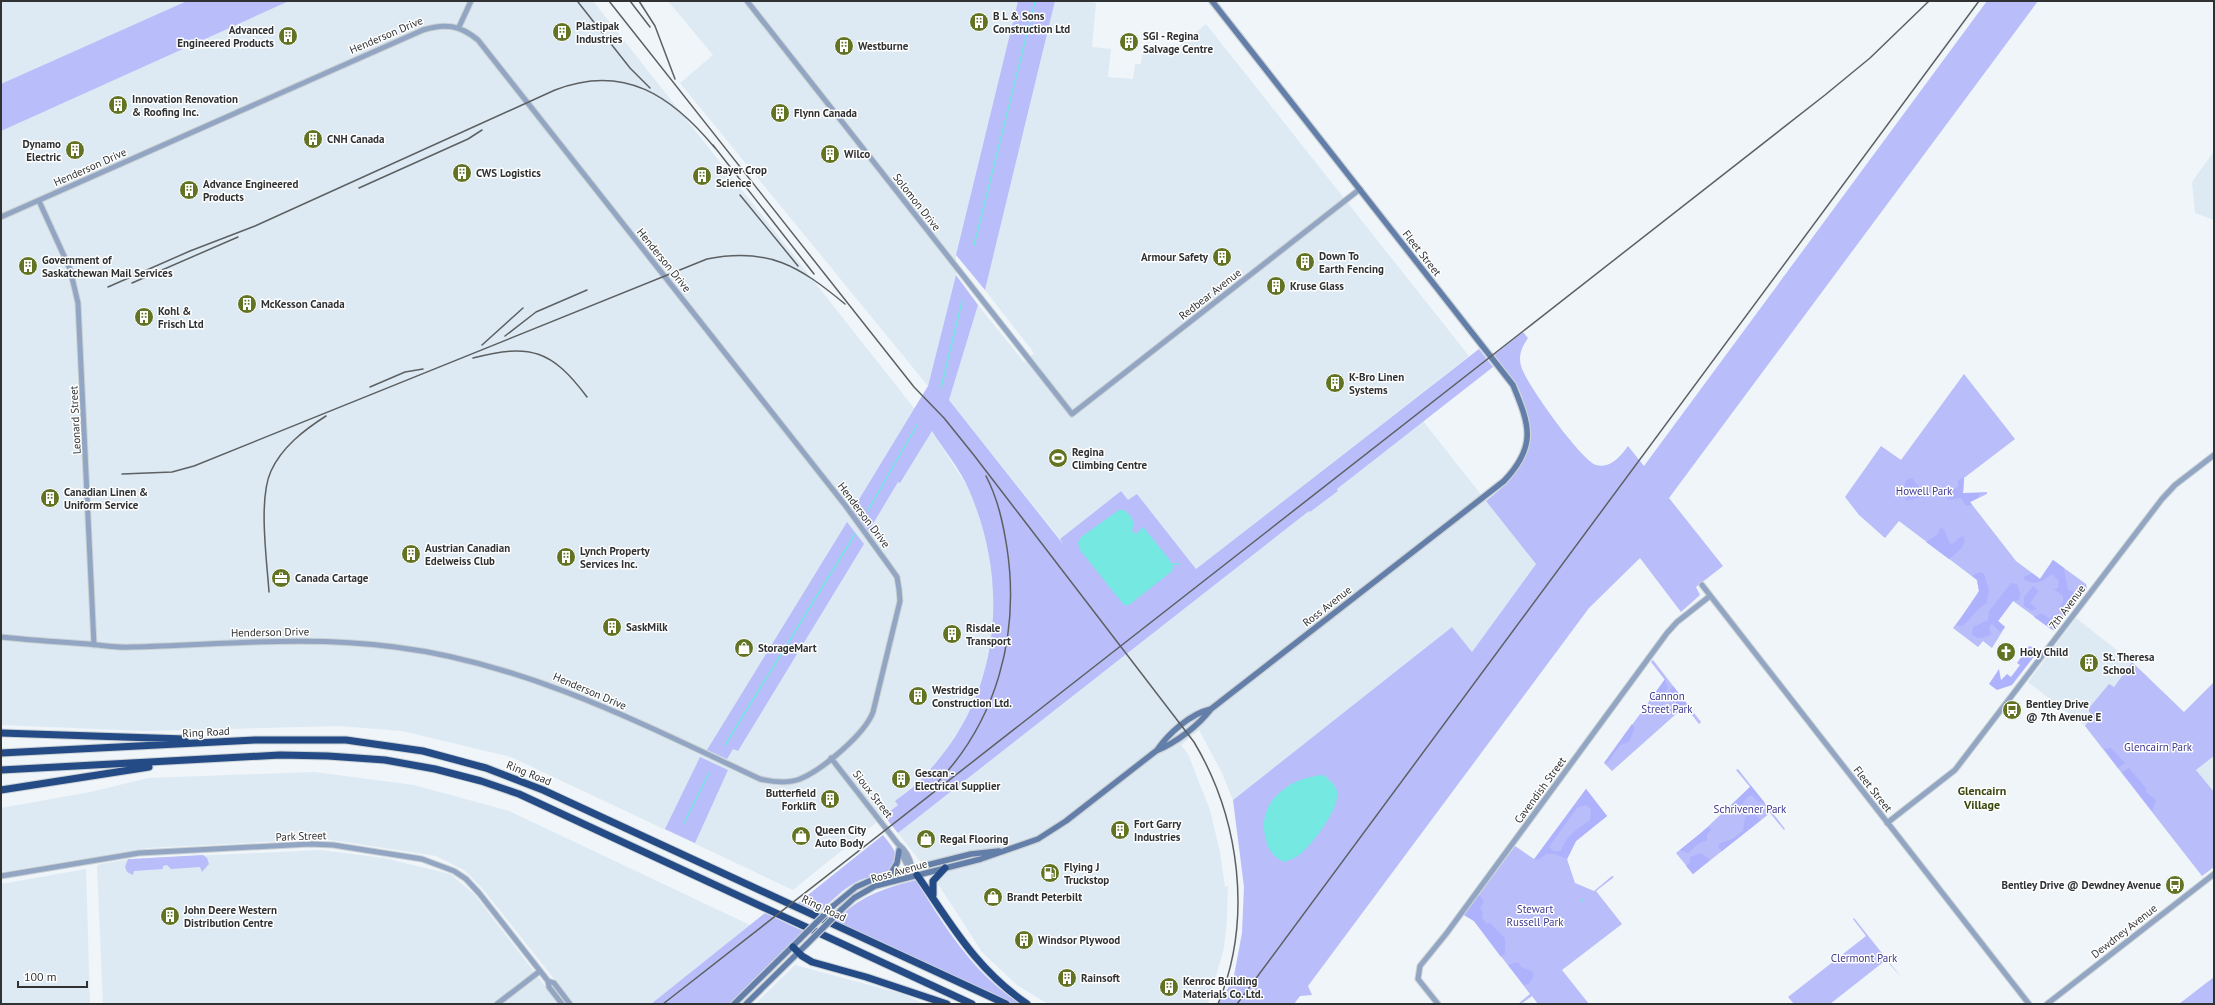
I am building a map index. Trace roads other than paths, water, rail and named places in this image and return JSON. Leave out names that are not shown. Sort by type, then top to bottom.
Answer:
[{"type":"highway","points":[[1,733],[154,739],[255,740]]},
{"type":"highway","name":"Ring Road","points":[[1,753],[255,740],[346,740],[423,751],[486,768],[543,790],[1006,1004]]},
{"type":"highway","points":[[1,770],[280,755],[350,757],[435,769],[481,781],[519,794],[972,1004]]},
{"type":"highway","points":[[1,790],[199,760]]},
{"type":"highway","points":[[933,897],[933,881],[945,868]]},
{"type":"highway","points":[[917,875],[933,897],[956,934],[975,957],[1006,988],[1027,1004]]},
{"type":"highway","points":[[793,946],[798,953],[812,962],[873,979],[947,1004]]},
{"type":"main road","name":"Fleet Street","points":[[1212,1],[1513,384],[1524,411],[1528,440],[1523,457],[1504,481],[1454,518]]},
{"type":"main road","name":"Ross Avenue","points":[[746,1004],[854,898],[875,886],[981,860],[1003,850],[1038,839],[1058,827],[1156,751],[1170,745],[1204,718],[1212,709],[1454,518]]},
{"type":"main road","name":"Ross Avenue","points":[[793,946],[833,906],[856,887],[891,873],[979,852],[1003,850]]},
{"type":"main road","points":[[891,873],[898,863],[899,851]]},
{"type":"main road","points":[[734,1004],[793,946]]},
{"type":"street","points":[[459,27],[471,1]]},
{"type":"street","name":"Solomon Drive","points":[[747,1],[1072,414]]},
{"type":"street","name":"Henderson Drive","points":[[1,218],[424,30],[437,26],[459,27],[478,40],[496,62],[845,505],[897,577],[900,600],[873,712],[866,728],[831,758],[799,779],[789,782],[768,781],[596,703],[536,680],[480,663],[395,647],[327,641],[272,640],[130,647],[1,637]]},
{"type":"street","name":"Redbear Avenue","points":[[1072,414],[1360,189]]},
{"type":"street","name":"Leonard Street","points":[[39,201],[70,269],[78,302],[94,645]]},
{"type":"street","name":"7th Avenue","points":[[1886,823],[1955,770],[2162,499],[2175,484],[2214,455]]},
{"type":"street","name":"Fleet Street","points":[[1702,585],[1886,823],[2029,1004]]},
{"type":"street","name":"Cavendish Street","points":[[1438,1004],[1418,978],[1420,966],[1451,928],[1667,633],[1677,622],[1710,596]]},
{"type":"street","name":"Sioux Street","points":[[831,758],[898,844],[903,848],[911,861],[912,868]]},
{"type":"street","name":"Park Street","points":[[1,876],[139,853],[310,844],[333,845],[422,859],[440,864],[466,879],[548,981],[549,987],[562,1004]]},
{"type":"street","name":"Sioux Street","points":[[898,844],[899,851],[906,864],[912,868],[917,875]]},
{"type":"street","name":"Dewdney Avenue","points":[[2047,1004],[2214,874]]},
{"type":"street","points":[[497,1004],[540,971]]},
{"type":"street","name":"Park Street","points":[[548,981],[554,983],[570,1004]]},
{"type":"waterway","points":[[974,245],[1035,1]]},
{"type":"waterway","points":[[941,388],[962,301]]},
{"type":"waterway","points":[[868,510],[917,425]]},
{"type":"waterway","points":[[725,745],[855,534]]},
{"type":"waterway","points":[[1170,564],[1180,564]]},
{"type":"waterway","points":[[684,823],[709,773]]},
{"type":"railway","points":[[609,1],[914,387],[944,418],[973,454],[1194,742],[1210,772],[1222,804],[1231,837],[1236,870],[1238,904],[1235,938],[1229,972],[1218,1004]]},
{"type":"railway","points":[[630,1],[650,27]]},
{"type":"railway","points":[[639,1],[655,26],[675,79]]},
{"type":"railway","points":[[663,1004],[1825,95],[1870,58],[1929,1]]},
{"type":"railway","points":[[1237,1004],[1979,1]]},
{"type":"railway","points":[[578,2],[630,68],[650,88]]},
{"type":"railway","points":[[108,287],[190,251],[255,226],[555,90],[580,83],[603,80],[625,83],[645,89],[682,113],[699,129],[715,148]]},
{"type":"railway","points":[[359,188],[468,139],[482,130]]},
{"type":"railway","points":[[713,145],[814,274]]},
{"type":"railway","points":[[740,195],[798,266]]},
{"type":"railway","points":[[132,283],[238,237]]},
{"type":"railway","points":[[122,474],[172,472],[194,466],[707,259],[729,256],[748,256],[766,258],[782,263],[813,279],[845,304]]},
{"type":"railway","points":[[505,336],[536,312],[587,290]]},
{"type":"railway","points":[[482,345],[523,308]]},
{"type":"railway","points":[[473,358],[510,351],[525,351],[538,354],[551,360],[562,369],[587,397]]},
{"type":"railway","points":[[370,387],[405,372],[423,369]]},
{"type":"railway","points":[[269,592],[264,530],[267,483],[271,471],[287,447],[302,433],[326,416]]},
{"type":"railway","points":[[934,786],[956,761],[974,734],[988,706],[999,676],[1006,645],[1010,613],[1010,581],[1007,548],[1000,511],[986,476]]},
{"type":"place","name":"B L & Sons Construction Ltd","points":[[979,22]]},
{"type":"place","name":"Plastipak Industries","points":[[562,32]]},
{"type":"place","name":"Advanced Engineered Products","points":[[288,36]]},
{"type":"place","name":"SGI - Regina Salvage Centre","points":[[1129,42]]},
{"type":"place","name":"Westburne","points":[[844,46]]},
{"type":"place","name":"Innovation Renovation & Roofing Inc.","points":[[118,105]]},
{"type":"place","name":"Flynn Canada","points":[[780,113]]},
{"type":"place","name":"CNH Canada","points":[[313,139]]},
{"type":"place","name":"Dynamo Electric","points":[[75,150]]},
{"type":"place","name":"Wilco","points":[[830,154]]},
{"type":"place","name":"CWS Logistics","points":[[462,173]]},
{"type":"place","name":"Bayer Crop Science","points":[[702,176]]},
{"type":"place","name":"Advance Engineered Products","points":[[189,190]]},
{"type":"place","name":"Armour Safety","points":[[1222,257]]},
{"type":"place","name":"Down To Earth Fencing","points":[[1305,262]]},
{"type":"place","name":"Government of Saskatchewan Mail Services","points":[[28,266]]},
{"type":"place","name":"Kruse Glass","points":[[1276,286]]},
{"type":"place","name":"McKesson Canada","points":[[247,304]]},
{"type":"place","name":"Kohl & Frisch Ltd","points":[[144,317]]},
{"type":"place","name":"K-Bro Linen Systems","points":[[1335,383]]},
{"type":"place","name":"Regina Climbing Centre","points":[[1058,458]]},
{"type":"place","name":"Canadian Linen & Uniform Service","points":[[50,498]]},
{"type":"place","name":"Austrian Canadian Edelweiss Club","points":[[411,554]]},
{"type":"place","name":"Lynch Property Services Inc.","points":[[566,557]]},
{"type":"place","name":"Canada Cartage","points":[[281,578]]},
{"type":"place","name":"SaskMilk","points":[[612,627]]},
{"type":"place","name":"Risdale Transport","points":[[952,634]]},
{"type":"place","name":"StorageMart","points":[[744,648]]},
{"type":"place","name":"Holy Child","points":[[2006,652]]},
{"type":"place","name":"St. Theresa School","points":[[2089,663]]},
{"type":"place","name":"Westridge Construction Ltd.","points":[[918,696]]},
{"type":"place","name":"Bentley Drive @ 7th Avenue E","points":[[2012,710]]},
{"type":"place","name":"Gescan - Electrical Supplier","points":[[901,779]]},
{"type":"place","name":"Butterfield Forklift","points":[[830,799]]},
{"type":"place","name":"Fort Garry Industries","points":[[1120,830]]},
{"type":"place","name":"Queen City Auto Body","points":[[801,836]]},
{"type":"place","name":"Regal Flooring","points":[[926,839]]},
{"type":"place","name":"Flying J Truckstop","points":[[1050,873]]},
{"type":"place","name":"Bentley Drive @ Dewdney Avenue","points":[[2175,885]]},
{"type":"place","name":"Brandt Peterbilt","points":[[993,897]]},
{"type":"place","name":"John Deere Western Distribution Centre","points":[[170,916]]},
{"type":"place","name":"Windsor Plywood","points":[[1024,940]]},
{"type":"place","name":"Rainsoft","points":[[1067,978]]},
{"type":"place","name":"Kenroc Building Materials Co. Ltd.","points":[[1169,987]]},
{"type":"district","name":"Glencairn Village","points":[[1982,798]]},
{"type":"park label","name":"Howell Park","points":[[1924,491]]},
{"type":"park label","name":"Cannon Street Park","points":[[1667,702]]},
{"type":"park label","name":"Glencairn Park","points":[[2158,747]]},
{"type":"park label","name":"Schrivener Park","points":[[1750,809]]},
{"type":"park label","name":"Stewart Russell Park","points":[[1535,915]]},
{"type":"park label","name":"Clermont Park","points":[[1864,958]]}]
